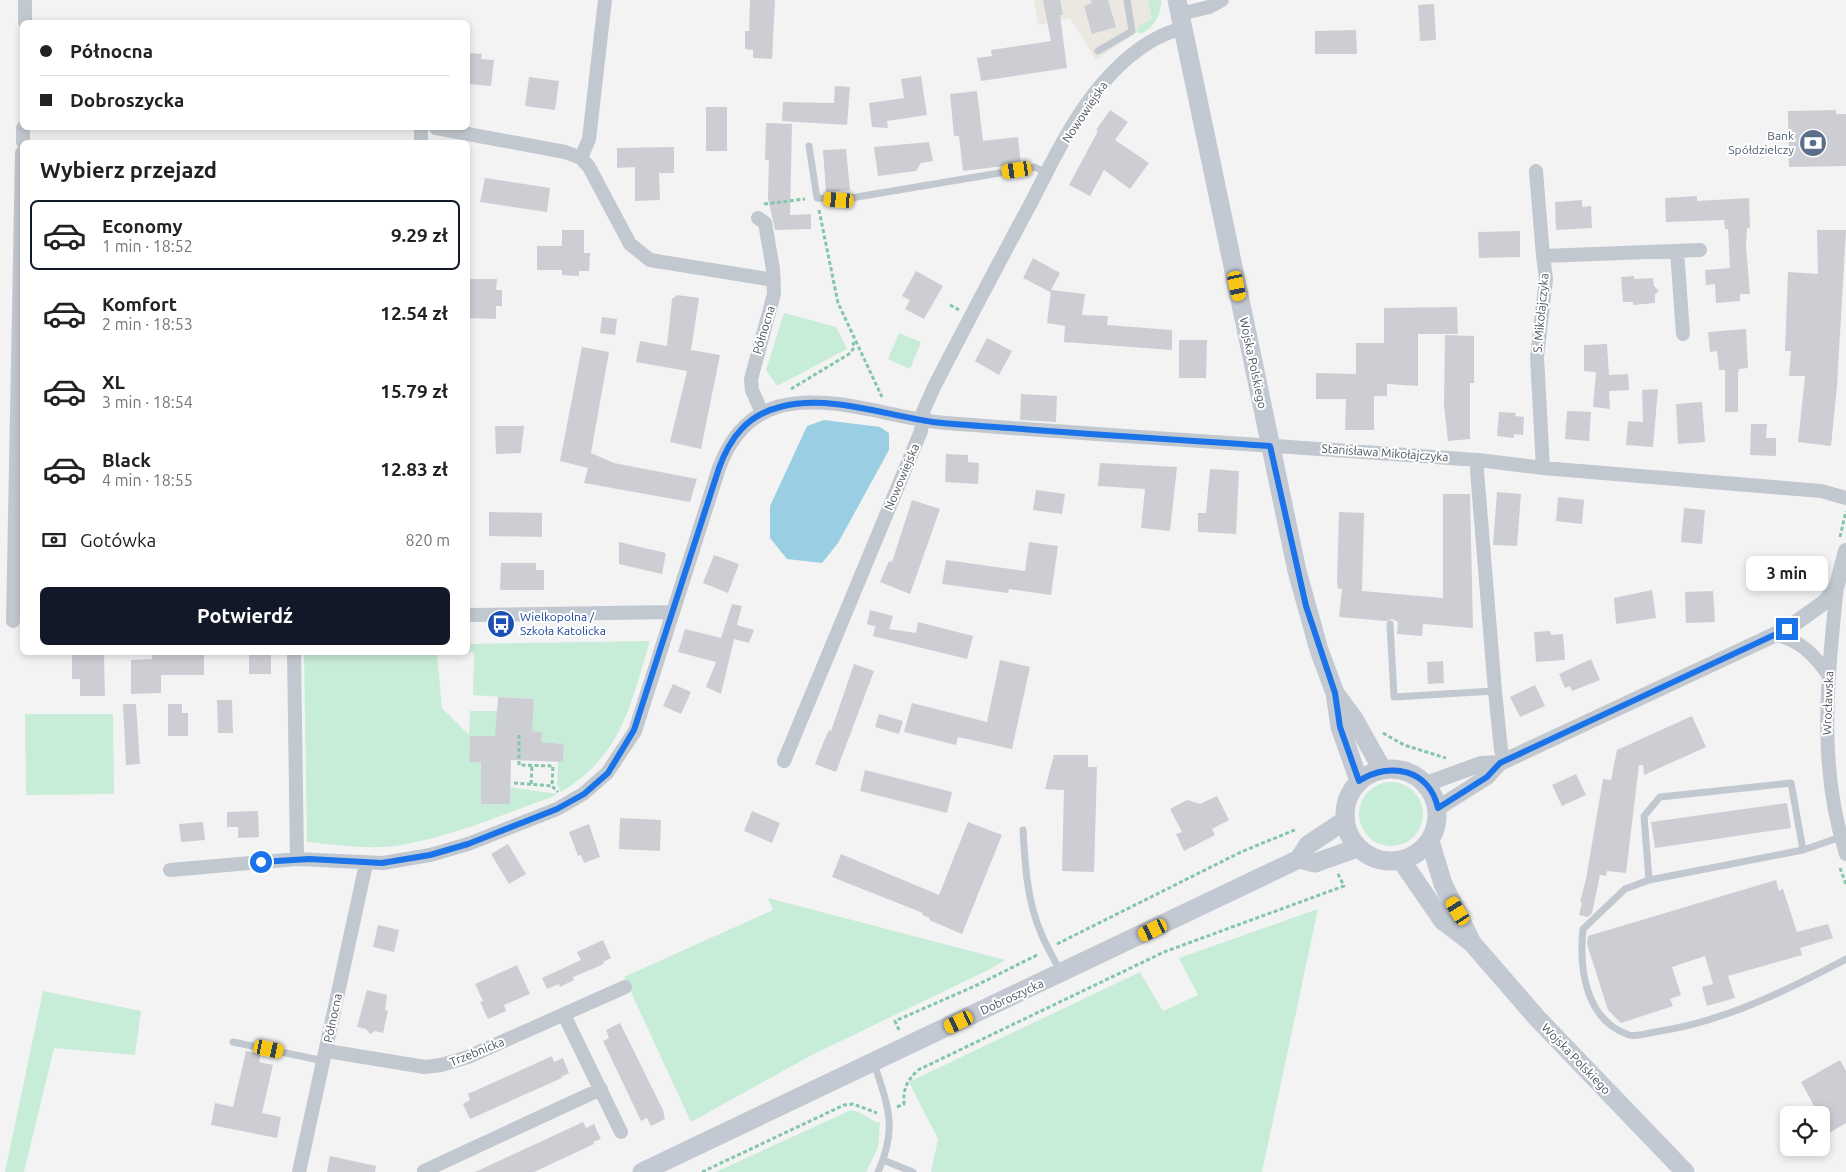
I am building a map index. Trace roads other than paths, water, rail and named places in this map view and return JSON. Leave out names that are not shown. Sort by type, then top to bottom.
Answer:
[{"type":"main road","name":"Wojska Polskiego","points":[[1180,14],[1270,446],[1306,606],[1335,693],[1340,727],[1359,781]]},
{"type":"main road","name":"Wojska Polskiego","points":[[1335,693],[1354,719],[1382,770]]},
{"type":"main road","points":[[1382,770],[1408,773],[1426,784],[1432,790],[1438,808],[1437,821],[1430,841],[1419,852],[1401,860],[1382,861],[1369,856],[1357,848],[1348,835],[1344,821],[1349,793],[1359,781],[1382,770]]},
{"type":"main road","name":"Dobroszycka","points":[[642,1172],[1299,859],[1308,845],[1344,821]]},
{"type":"main road","name":"Wojska Polskiego","points":[[1430,841],[1444,884],[1472,943]]},
{"type":"main road","name":"Dobroszycka","points":[[1299,859],[1315,863],[1357,848]]},
{"type":"main road","name":"Wojska Polskiego","points":[[1401,860],[1442,920],[1472,943],[1537,1018],[1685,1172]]},
{"type":"street","points":[[25,0],[25,20]]},
{"type":"street","points":[[581,158],[589,139],[605,0]]},
{"type":"street","name":"Nowowiejska","points":[[784,761],[921,431],[923,412],[934,387],[1046,173],[1077,118],[1113,71],[1154,39],[1180,14],[1209,8],[1222,0]]},
{"type":"street","points":[[447,130],[566,152],[581,158],[589,167],[630,244],[650,260],[774,280]]},
{"type":"street","points":[[1536,171],[1544,256]]},
{"type":"street","name":"Północna","points":[[761,220],[774,280],[773,304],[751,379],[752,390],[767,411]]},
{"type":"street","name":"S. Mikołajczyka","points":[[1543,468],[1537,357],[1546,280],[1544,256],[1700,250]]},
{"type":"street","points":[[1677,251],[1683,334]]},
{"type":"street","points":[[12,621],[20,351]]},
{"type":"street","points":[[170,870],[297,859],[366,864],[430,855],[468,844],[557,809],[597,784],[616,762],[634,730],[725,452],[740,429],[767,411],[793,404],[827,404],[922,420]]},
{"type":"street","name":"Stanisława Mikołajczyka","points":[[922,420],[1082,434],[1478,460],[1543,468],[1821,491],[1846,498]]},
{"type":"street","points":[[1478,460],[1477,471],[1495,691],[1503,762]]},
{"type":"street","name":"Wrocławska","points":[[1846,551],[1837,585],[1828,674],[1826,718],[1828,770],[1846,854]]},
{"type":"street","points":[[1438,808],[1487,777],[1503,762],[1776,634],[1811,614],[1826,601],[1837,585]]},
{"type":"street","points":[[470,615],[672,612]]},
{"type":"street","points":[[1776,634],[1801,644],[1816,657],[1828,674]]},
{"type":"street","points":[[294,655],[297,859]]},
{"type":"street","points":[[1426,784],[1481,764],[1503,762]]},
{"type":"street","name":"Północna","points":[[299,1172],[326,1056],[366,864]]},
{"type":"street","name":"Trzebnicka","points":[[326,1056],[425,1067],[441,1066],[468,1057],[626,987]]},
{"type":"street","points":[[564,1015],[621,1132]]},
{"type":"street","points":[[424,1171],[601,1089]]},
{"type":"lane","points":[[1098,51],[1132,31],[1127,0]]},
{"type":"lane","points":[[809,146],[817,198],[839,200],[1034,167],[1046,173]]},
{"type":"lane","points":[[1390,624],[1394,697],[1495,691]]},
{"type":"lane","points":[[1649,880],[1644,816],[1660,797],[1791,783],[1803,850]]},
{"type":"lane","points":[[1022,830],[1033,911],[1049,949],[1062,973]]},
{"type":"lane","points":[[1841,837],[1803,850],[1649,880],[1625,889],[1583,929],[1580,958],[1594,1008],[1613,1027],[1631,1035],[1685,1027],[1738,1010],[1810,979],[1846,959]]},
{"type":"lane","points":[[232,1042],[326,1056]]},
{"type":"lane","points":[[874,1062],[889,1110],[889,1140],[878,1172]]},
{"type":"lane","points":[[883,1160],[913,1172]]},
{"type":"water","points":[[824,420],[880,427],[889,433],[889,450],[838,543],[822,563],[787,559],[770,538],[770,506],[807,426]]},
{"type":"place","name":"Bank Spółdzielczy","points":[[1813,143]]},
{"type":"place","name":"Wielkopolna / Szkoła Katolicka","points":[[501,624]]}]
